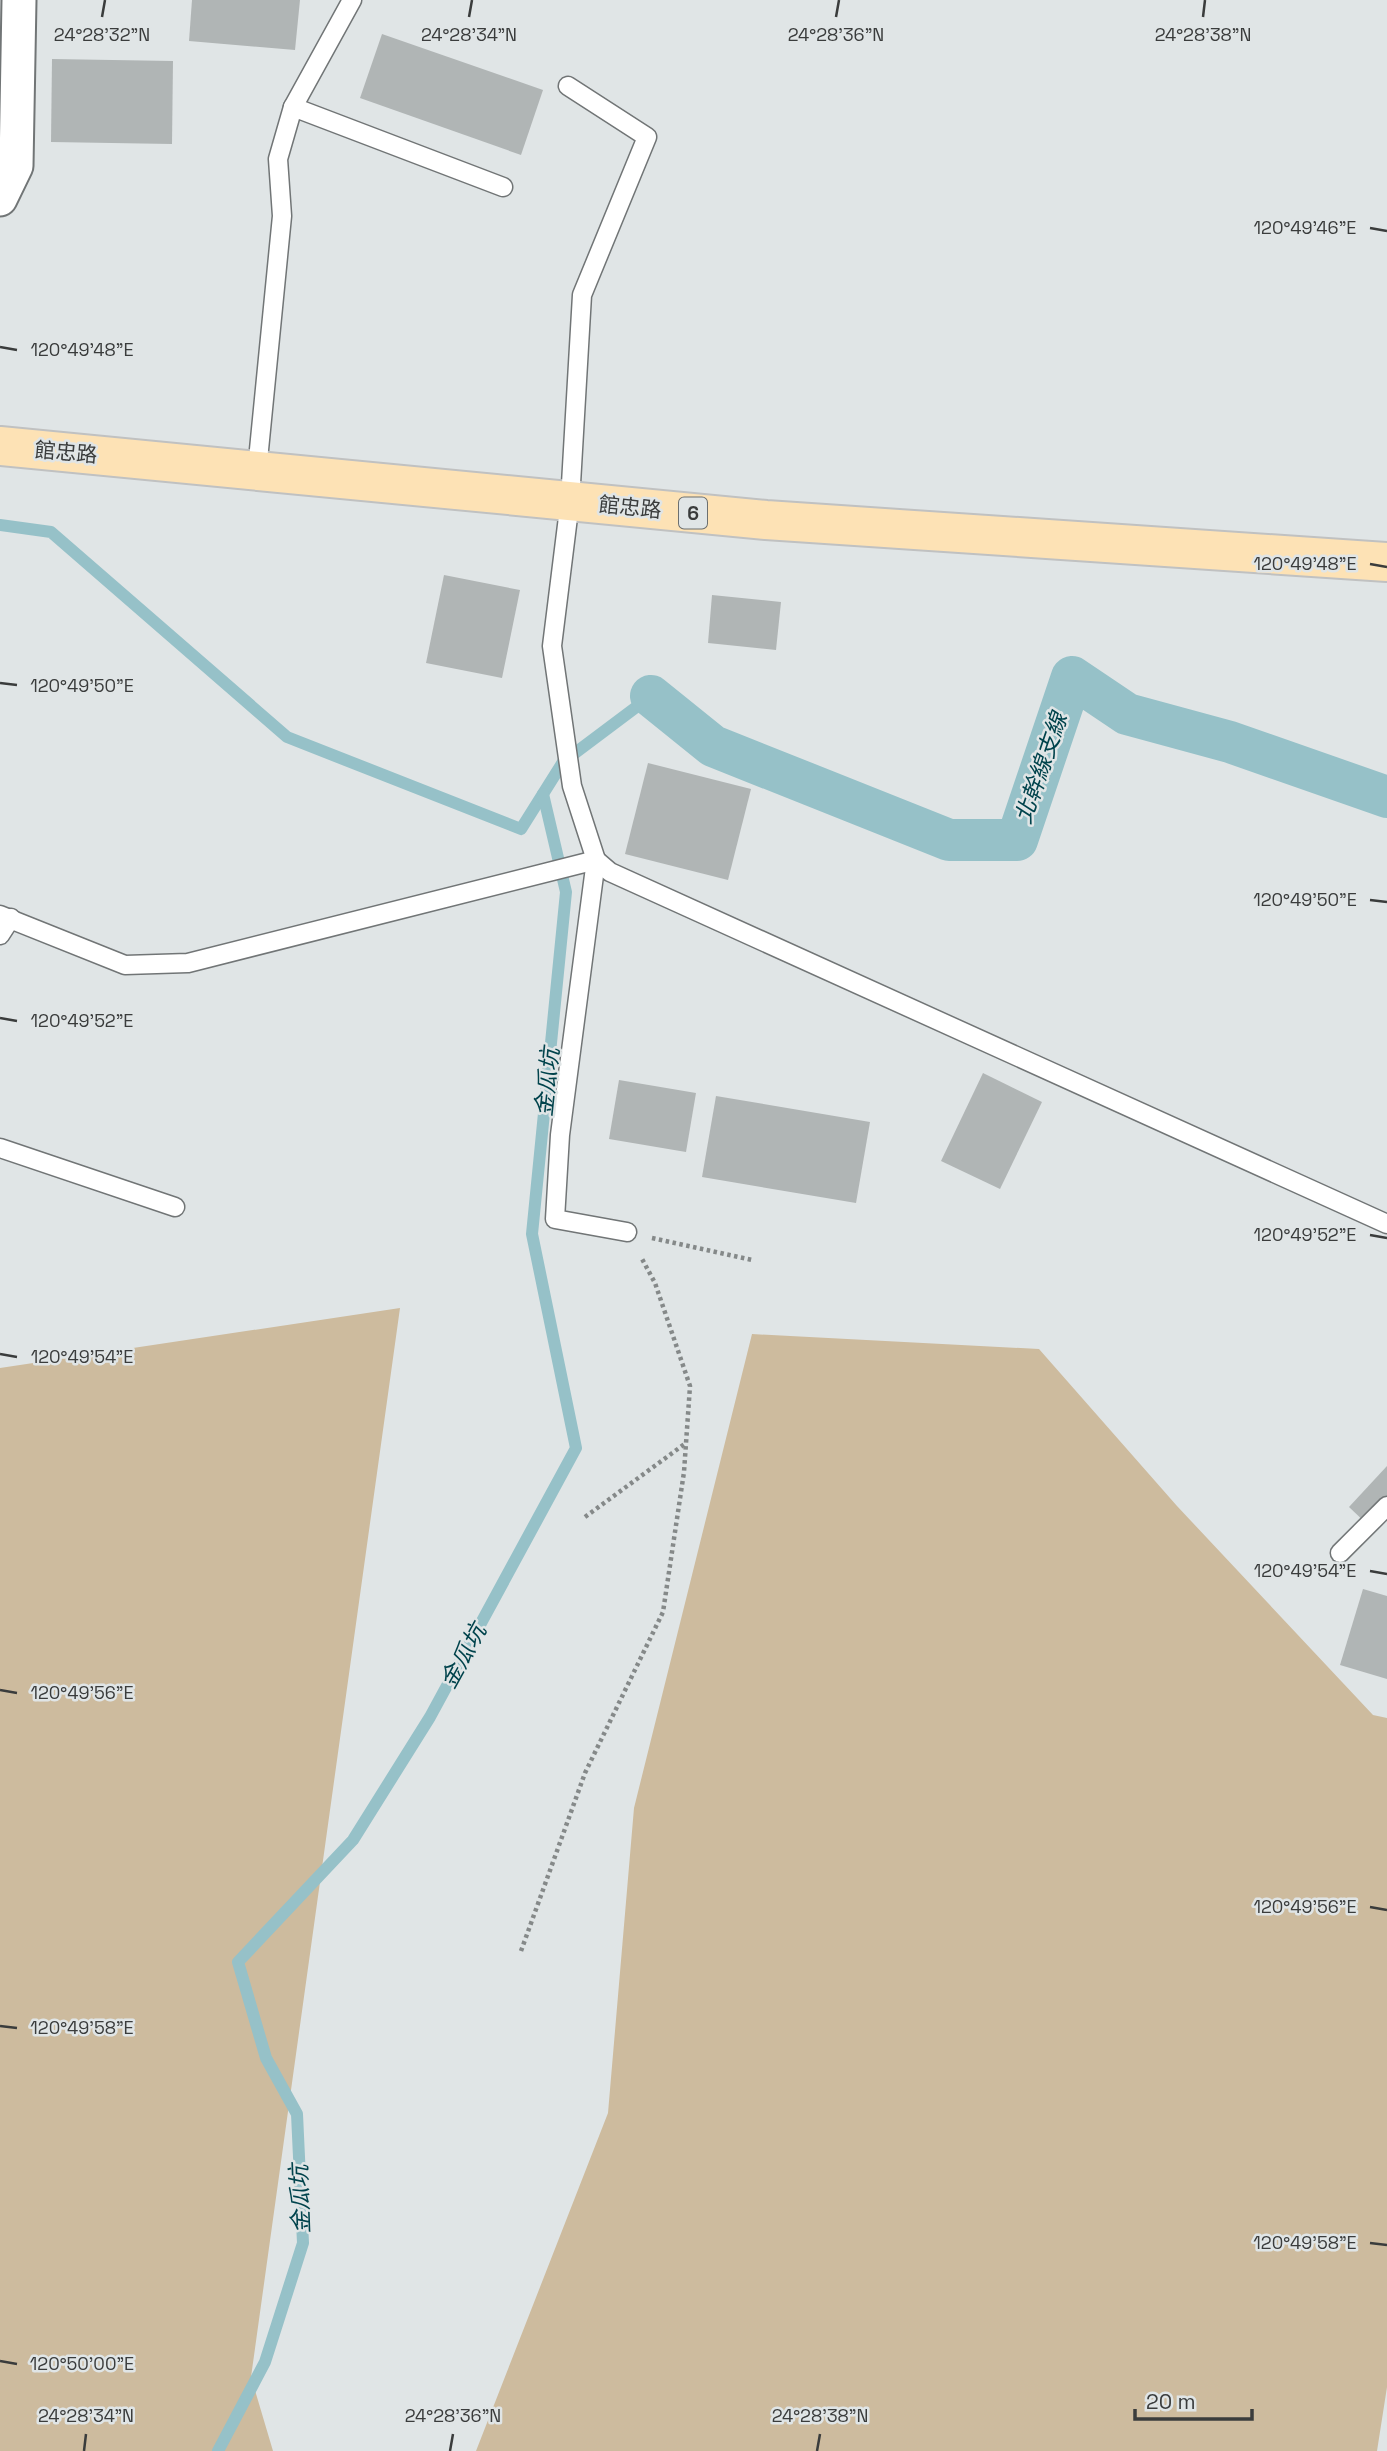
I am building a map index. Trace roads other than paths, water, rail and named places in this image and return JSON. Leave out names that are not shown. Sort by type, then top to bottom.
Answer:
[{"type":"main road","name":"館忠路","points":[[0,446],[779,521],[1387,562]]},
{"type":"street","points":[[0,199],[16,166],[19,0]]},
{"type":"lane","points":[[257,470],[282,216],[278,159],[293,107],[352,0]]},
{"type":"lane","points":[[568,86],[648,137],[582,295],[570,501],[552,646],[572,786],[596,860],[560,1135],[555,1219],[627,1233]]},
{"type":"lane","points":[[293,107],[503,187]]},
{"type":"lane","points":[[0,935],[5,917],[125,965],[188,963],[596,860]]},
{"type":"lane","points":[[596,860],[610,872],[1387,1224]]},
{"type":"lane","points":[[0,1148],[175,1207]]},
{"type":"lane","points":[[1340,1553],[1387,1506]]},
{"type":"waterway","points":[[0,525],[51,532],[287,737],[521,829],[563,762],[651,696]]},
{"type":"waterway","name":"北幹線支線","points":[[651,696],[713,746],[949,840],[1017,840],[1072,677],[1127,714],[1230,742],[1387,797]]},
{"type":"waterway","name":"金瓜坑","points":[[218,2451],[265,2362],[303,2243],[297,2114],[266,2058],[238,1962],[353,1840],[430,1717],[576,1448],[532,1234],[566,892],[543,794]]}]
